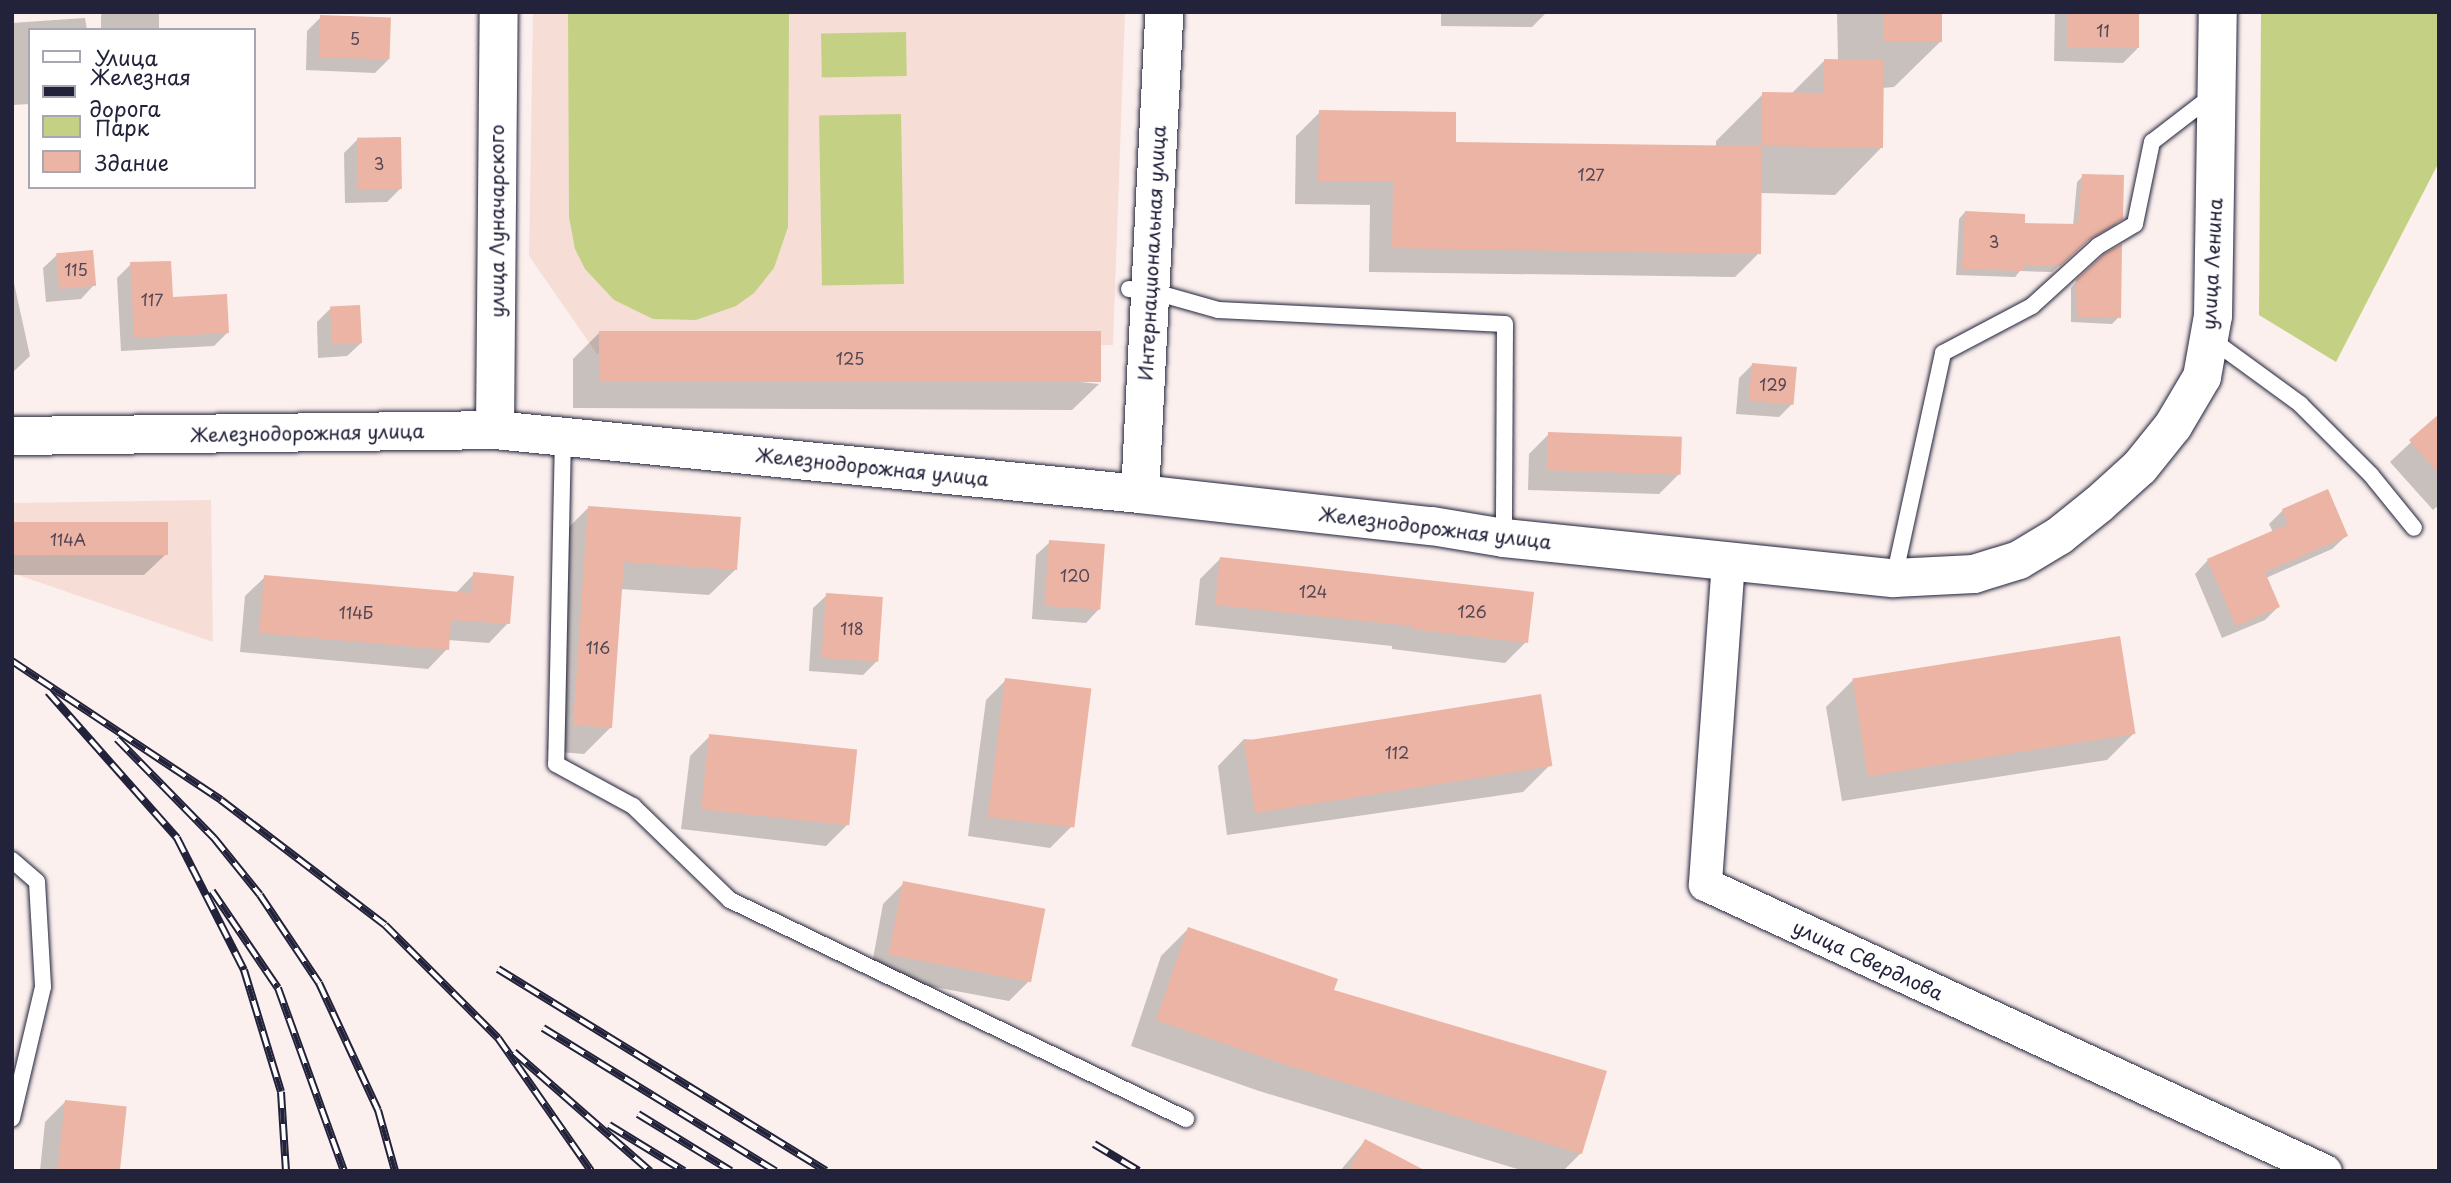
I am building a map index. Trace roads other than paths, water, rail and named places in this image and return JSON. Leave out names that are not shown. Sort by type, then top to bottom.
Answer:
[{"type":"main road","name":"улица Луначарского","points":[[495,430],[499,12]]},
{"type":"main road","name":"Интернациональная улица","points":[[1140,290],[1141,12]]},
{"type":"main road","name":"Интернациональная улица","points":[[1130,494],[1140,290],[1164,12]]},
{"type":"main road","name":"улица Ленина","points":[[1728,561],[1894,578],[1975,574],[2019,561],[2059,537],[2140,467],[2173,426],[2202,377],[2213,316],[2218,12]]},
{"type":"main road","name":"Железнодорожная улица","points":[[12,436],[495,430],[1432,526],[1504,538],[1728,561]]},
{"type":"street","name":"улица Свердлова","points":[[1728,561],[1704,884],[2325,1171]]},
{"type":"lane","points":[[1894,578],[1943,353],[2032,306],[2098,246],[2136,224],[2152,142],[2218,92]]},
{"type":"lane","points":[[1140,290],[1217,310],[1505,324],[1504,538]]},
{"type":"lane","points":[[2209,338],[2300,404],[2371,475],[2414,527]]},
{"type":"lane","points":[[563,436],[556,764],[632,806],[730,900],[1186,1119]]},
{"type":"lane","points":[[12,860],[37,882],[43,987],[12,1118]]},
{"type":"railway","points":[[12,661],[221,800],[385,925],[498,1038],[591,1171]]},
{"type":"railway","points":[[48,692],[177,838],[244,970],[281,1092],[286,1171]]},
{"type":"railway","points":[[117,739],[214,838],[260,895],[319,983],[378,1110],[395,1171]]},
{"type":"railway","points":[[212,891],[278,988],[344,1171]]},
{"type":"railway","points":[[498,969],[826,1171]]},
{"type":"railway","points":[[543,1028],[775,1171]]},
{"type":"railway","points":[[514,1052],[650,1171]]},
{"type":"railway","points":[[638,1114],[731,1171]]},
{"type":"railway","points":[[609,1125],[684,1171]]},
{"type":"railway","points":[[1094,1144],[1139,1171]]}]
